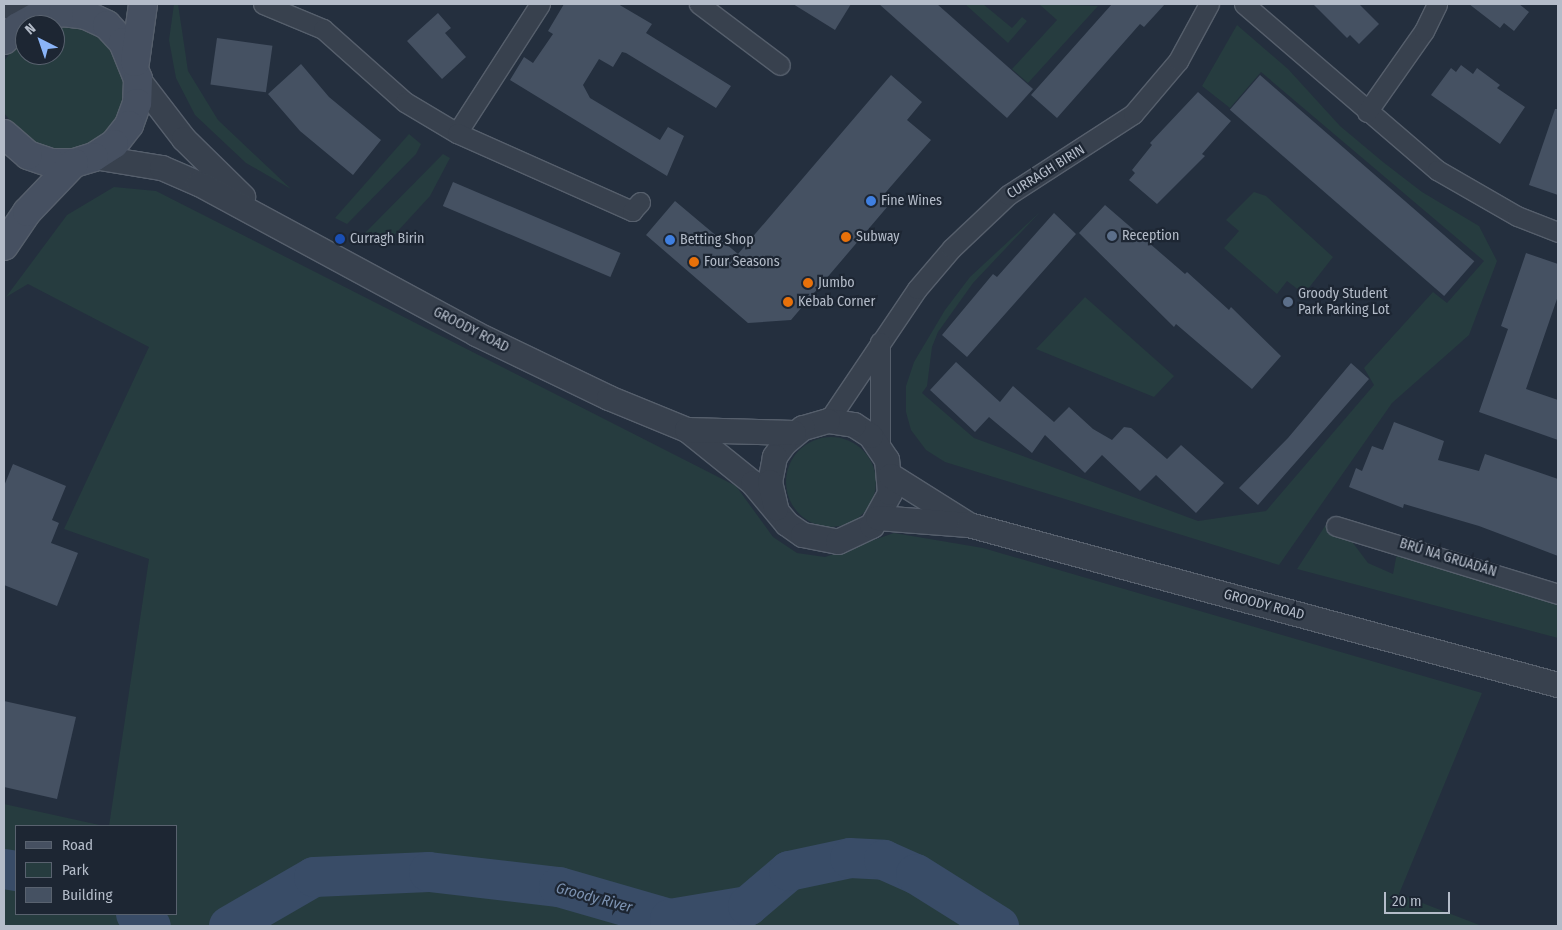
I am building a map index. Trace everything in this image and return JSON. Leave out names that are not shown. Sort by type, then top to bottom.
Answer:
[{"type":"main road","points":[[4,246],[27,212],[84,160],[114,144],[129,125],[138,103],[136,71],[143,4]]},
{"type":"main road","points":[[4,40],[18,26],[57,11],[86,15],[107,25],[124,42],[136,71]]},
{"type":"main road","points":[[4,134],[28,155],[50,163],[84,160]]},
{"type":"street","points":[[263,4],[323,29],[405,102],[457,133],[632,211],[640,202]]},
{"type":"street","points":[[457,133],[540,4]]},
{"type":"street","points":[[699,4],[780,65]]},
{"type":"street","name":"CURRAGH BIRIN","points":[[828,421],[880,342],[928,275],[980,220],[1008,195],[1120,125],[1158,89],[1186,48],[1209,4]]},
{"type":"street","points":[[1244,4],[1280,31],[1367,112],[1437,170],[1517,216],[1558,232]]},
{"type":"street","points":[[1367,112],[1424,30],[1437,4]]},
{"type":"street","points":[[4,5],[57,11]]},
{"type":"street","points":[[136,71],[147,95],[184,139],[263,216]]},
{"type":"street","points":[[84,160],[162,168],[263,216]]},
{"type":"street","name":"GROODY ROAD","points":[[263,216],[476,334],[687,430]]},
{"type":"street","points":[[687,430],[753,483],[795,530],[820,541],[838,542],[858,536],[878,518],[888,502],[891,476],[880,446],[880,342]]},
{"type":"street","points":[[687,430],[794,433],[828,421],[854,425],[880,446]]},
{"type":"street","points":[[776,508],[770,482],[775,457],[794,433]]},
{"type":"street","points":[[891,476],[970,525]]},
{"type":"street","points":[[878,518],[970,525]]},
{"type":"street","name":"GROODY ROAD","points":[[970,525],[1558,686]]},
{"type":"street","name":"BRÚ NA GRUADÁN","points":[[1336,526],[1558,594]]},
{"type":"green space","points":[[174,4],[178,4],[188,71],[218,120],[291,189],[246,163],[195,115],[176,78],[169,40]]},
{"type":"green space","points":[[965,4],[983,4],[1012,28],[1022,17],[1027,21],[1008,43]]},
{"type":"green space","points":[[1039,4],[1098,6],[1028,83],[1012,69],[1057,20]]},
{"type":"green space","points":[[1237,25],[1288,69],[1340,126],[1383,162],[1422,192],[1479,226],[1497,261],[1469,335],[1392,403],[1279,565],[945,462],[926,450],[911,430],[906,412],[906,386],[914,362],[945,310],[970,277],[1040,212],[973,283],[938,332],[932,347],[927,386],[922,393],[974,438],[1198,521],[1266,511],[1374,385],[1364,368],[1433,292],[1447,303],[1484,261],[1261,72],[1230,108],[1202,86]]},
{"type":"green space","points":[[65,26],[88,28],[105,40],[118,56],[125,76],[125,97],[118,117],[105,133],[88,145],[67,150],[46,149],[26,140],[4,113],[4,61],[15,47],[15,65],[65,65]]},
{"type":"green space","points":[[409,134],[421,144],[416,154],[347,224],[335,218]]},
{"type":"green space","points":[[443,154],[450,158],[430,196],[385,245],[364,234]]},
{"type":"green space","points":[[114,187],[156,191],[736,486],[773,537],[797,553],[825,557],[894,533],[983,548],[1482,693],[1399,894],[1482,926],[4,926],[4,804],[99,825],[15,825],[15,915],[178,915],[178,825],[109,825],[149,559],[64,529],[149,347],[28,284],[6,297],[67,215]]},
{"type":"green space","points":[[1254,192],[1266,196],[1333,257],[1304,294],[1287,281],[1277,294],[1224,248],[1239,231],[1226,220]]},
{"type":"green space","points":[[1085,297],[1174,376],[1154,397],[1036,349]]},
{"type":"green space","points":[[831,437],[848,441],[863,450],[872,465],[876,482],[872,499],[863,514],[848,523],[831,527],[814,523],[799,514],[790,499],[786,482],[790,465],[799,450],[814,441]]},
{"type":"green space","points":[[1327,523],[1353,543],[1368,563],[1393,574],[1397,553],[1523,588],[1558,603],[1558,638],[1297,569]]},
{"type":"building","points":[[564,4],[618,4],[652,24],[646,33],[731,86],[716,108],[626,53],[622,52],[613,67],[599,59],[583,85],[590,98],[660,140],[668,127],[684,136],[667,176],[510,80],[524,57],[533,63],[553,34],[548,31]]},
{"type":"building","points":[[793,4],[851,4],[835,30]]},
{"type":"building","points":[[879,4],[937,4],[1033,89],[1007,118]]},
{"type":"building","points":[[1112,4],[1165,4],[1144,27],[1140,24],[1057,118],[1031,95]]},
{"type":"building","points":[[1313,4],[1359,4],[1379,24],[1359,44],[1350,35],[1347,38]]},
{"type":"building","points":[[1469,4],[1519,4],[1529,12],[1514,31],[1504,23],[1500,28]]},
{"type":"building","points":[[438,13],[451,28],[445,33],[466,57],[442,79],[407,41]]},
{"type":"building","points":[[217,38],[272,46],[266,92],[210,85]]},
{"type":"building","points":[[301,64],[329,97],[381,140],[353,175],[300,131],[268,94]]},
{"type":"building","points":[[1461,65],[1473,74],[1477,68],[1500,85],[1497,88],[1525,107],[1500,144],[1431,95],[1451,68],[1456,72]]},
{"type":"building","points":[[891,75],[922,102],[907,120],[931,140],[880,199],[888,206],[791,320],[748,323],[646,235],[675,201],[738,254]]},
{"type":"building","points":[[1260,75],[1474,261],[1444,296],[1230,110]]},
{"type":"building","points":[[1198,92],[1231,121],[1202,154],[1205,156],[1157,204],[1129,180],[1135,173],[1132,170],[1152,145],[1150,143]]},
{"type":"building","points":[[1555,109],[1558,109],[1558,195],[1529,185]]},
{"type":"building","points":[[453,182],[621,253],[610,277],[443,206]]},
{"type":"building","points":[[1105,205],[1185,274],[1187,272],[1229,310],[1231,307],[1281,356],[1252,389],[1176,324],[1174,327],[1079,233]]},
{"type":"building","points":[[1054,213],[1076,234],[967,357],[942,335],[993,274],[997,277]]},
{"type":"building","points":[[1526,253],[1558,264],[1558,296],[1526,389],[1558,400],[1558,440],[1479,412],[1508,329],[1501,326]]},
{"type":"building","points":[[956,362],[1000,402],[1013,386],[1054,422],[1069,407],[1093,429],[1112,440],[1124,427],[1131,428],[1167,459],[1181,445],[1224,483],[1196,513],[1156,475],[1140,491],[1102,455],[1085,473],[1045,435],[1032,453],[989,417],[975,432],[930,390]]},
{"type":"building","points":[[1351,363],[1369,379],[1258,505],[1239,488],[1288,438]]},
{"type":"building","points":[[1394,422],[1444,441],[1438,460],[1479,471],[1485,454],[1558,479],[1558,556],[1479,526],[1404,504],[1403,508],[1349,487],[1356,468],[1362,471],[1372,446],[1383,450]]},
{"type":"building","points":[[13,464],[66,486],[52,520],[59,523],[51,543],[78,553],[57,606],[4,585],[4,486]]},
{"type":"building","points":[[4,701],[76,717],[57,799],[4,787]]},
{"type":"waterway","name":"Groody River","points":[[229,926],[314,877],[429,872],[559,887],[670,919],[748,906],[789,871],[850,858],[884,860],[916,874],[999,926]]},
{"type":"waterway","name":"Groody River","points":[[4,869],[15,871]]},
{"type":"waterway","name":"Groody River","points":[[137,915],[151,926]]},
{"type":"place","name":"Fine Wines","points":[[871,201]]},
{"type":"place","name":"Reception","points":[[1112,236]]},
{"type":"place","name":"Subway","points":[[846,237]]},
{"type":"place","name":"Curragh Birin","points":[[340,239]]},
{"type":"place","name":"Betting Shop","points":[[670,240]]},
{"type":"place","name":"Four Seasons","points":[[694,262]]},
{"type":"place","name":"Jumbo","points":[[808,283]]},
{"type":"place","name":"Kebab Corner","points":[[788,302]]},
{"type":"place","name":"Groody Student Park Parking Lot","points":[[1288,302]]}]
